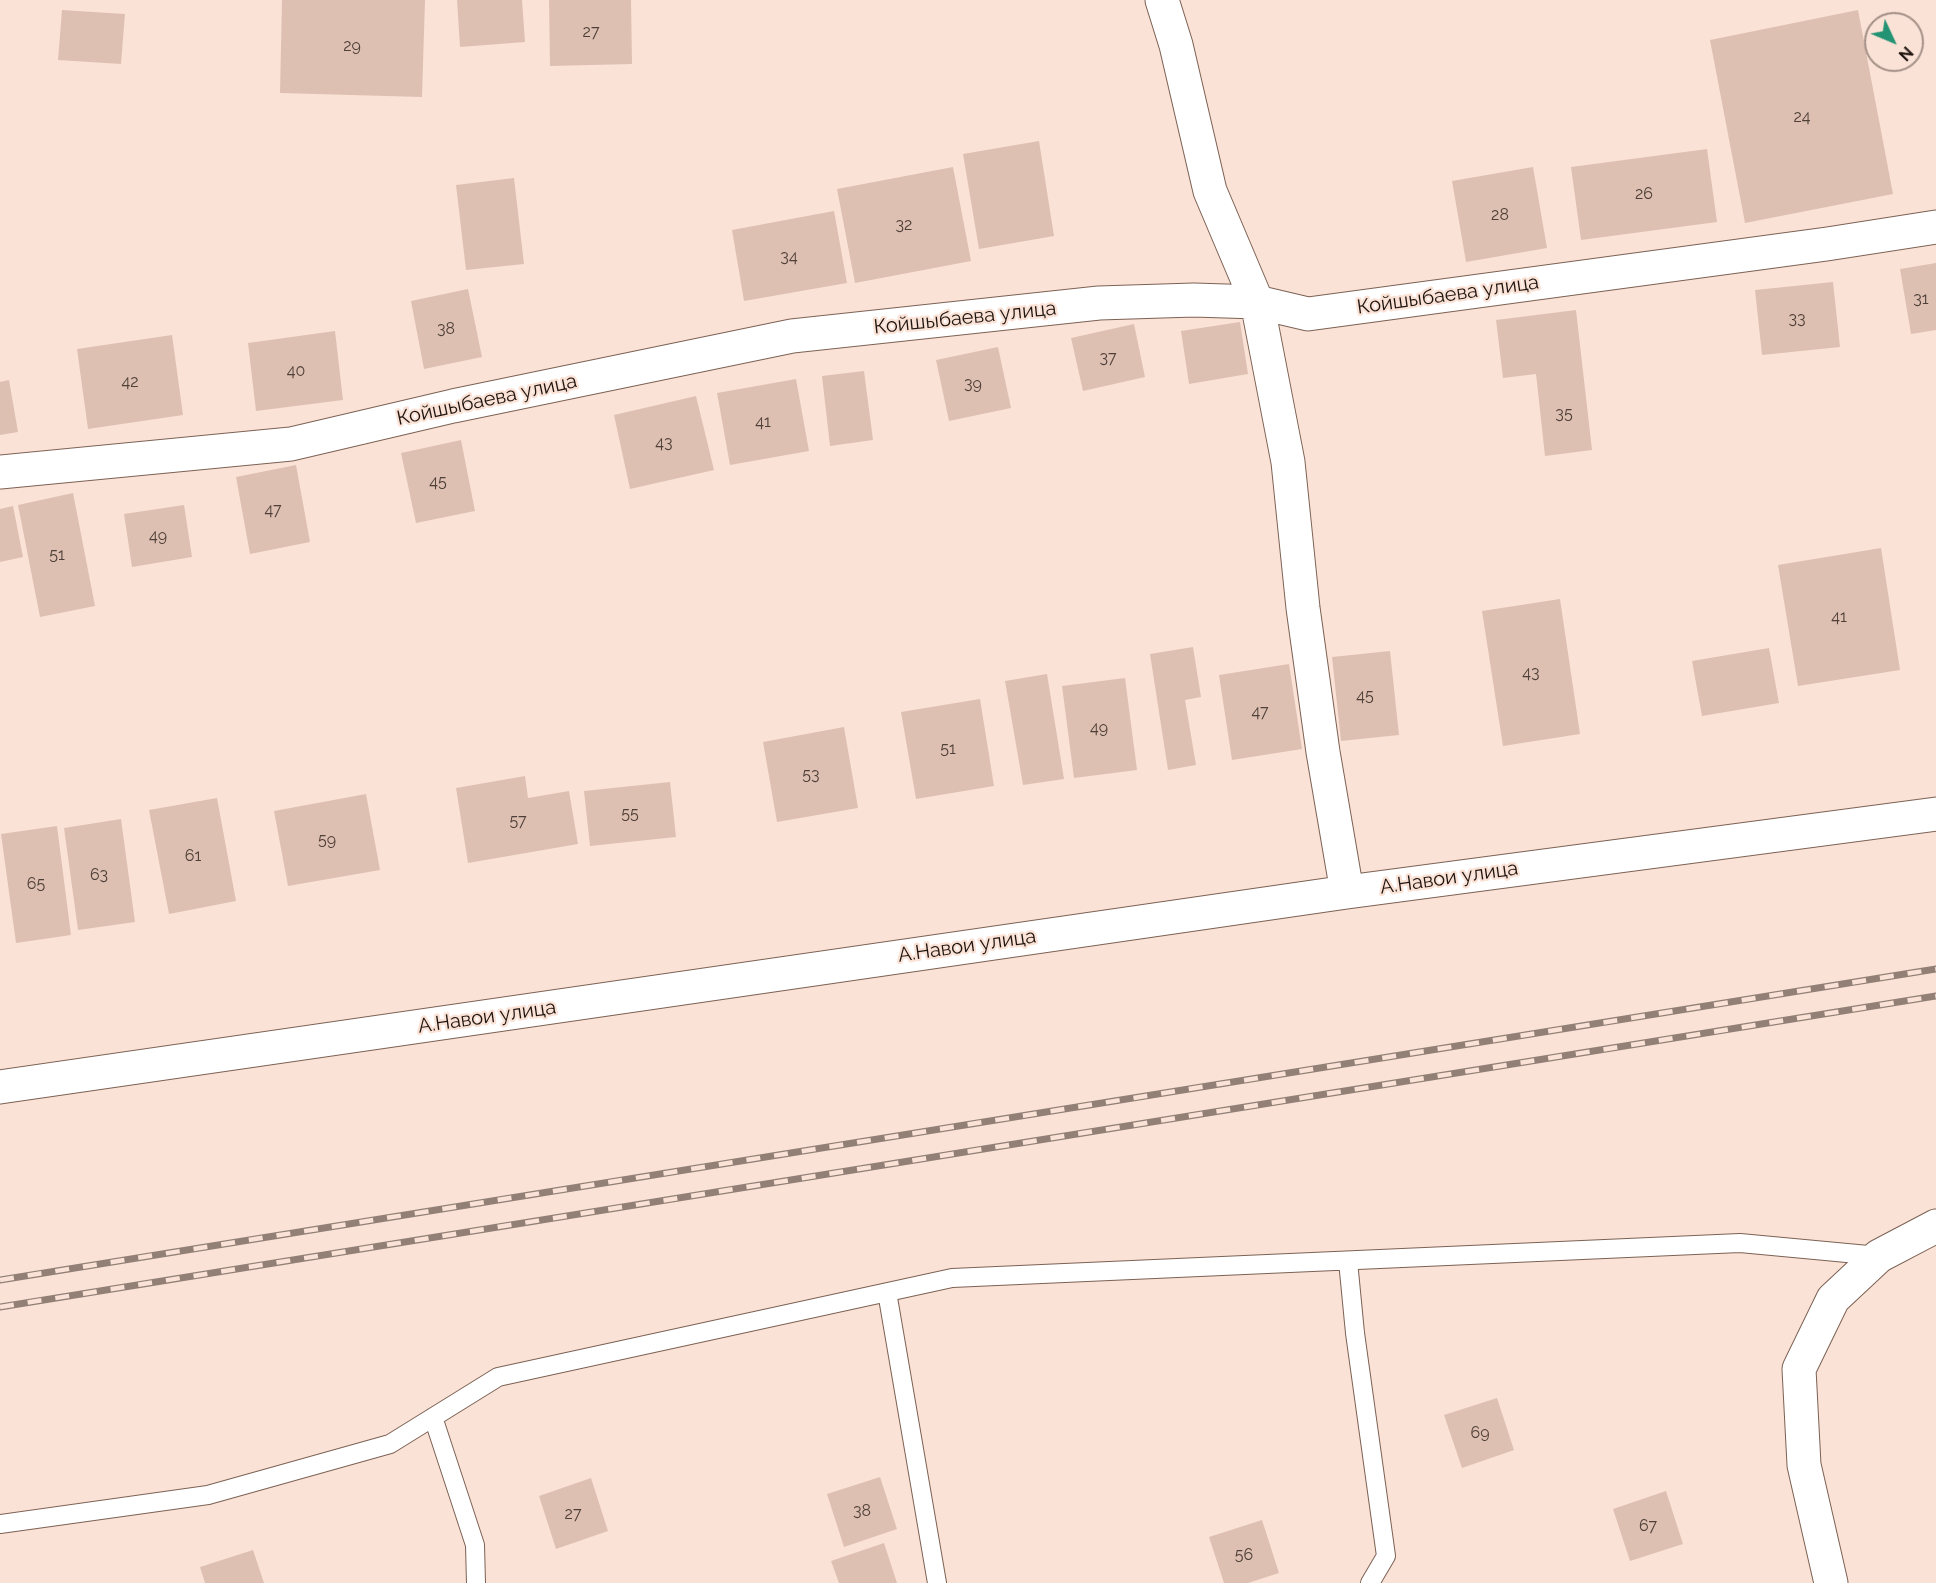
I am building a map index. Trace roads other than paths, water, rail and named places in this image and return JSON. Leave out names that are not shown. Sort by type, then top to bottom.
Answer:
[{"type":"street","points":[[1162,0],[1176,45],[1210,191],[1257,302],[1288,462],[1321,741],[1347,892]]},
{"type":"street","name":"Койшыбаева улица","points":[[0,472],[291,444],[453,406],[792,336],[1099,303],[1194,300],[1257,302],[1308,314],[1827,244],[1936,227]]},
{"type":"street","name":"А.Навои улица","points":[[0,1087],[1347,892],[1936,814]]},
{"type":"street","points":[[1831,1583],[1804,1465],[1799,1369],[1833,1299],[1879,1256],[1936,1226]]},
{"type":"lane","points":[[0,1524],[208,1495],[390,1444],[498,1377],[952,1278],[1740,1243],[1879,1256]]},
{"type":"lane","points":[[1348,1261],[1355,1334],[1386,1556],[1370,1583]]},
{"type":"lane","points":[[887,1292],[936,1583]]},
{"type":"lane","points":[[433,1417],[476,1545],[476,1583]]},
{"type":"railway","points":[[0,1280],[1936,969]]},
{"type":"railway","points":[[0,1307],[1936,996]]}]
